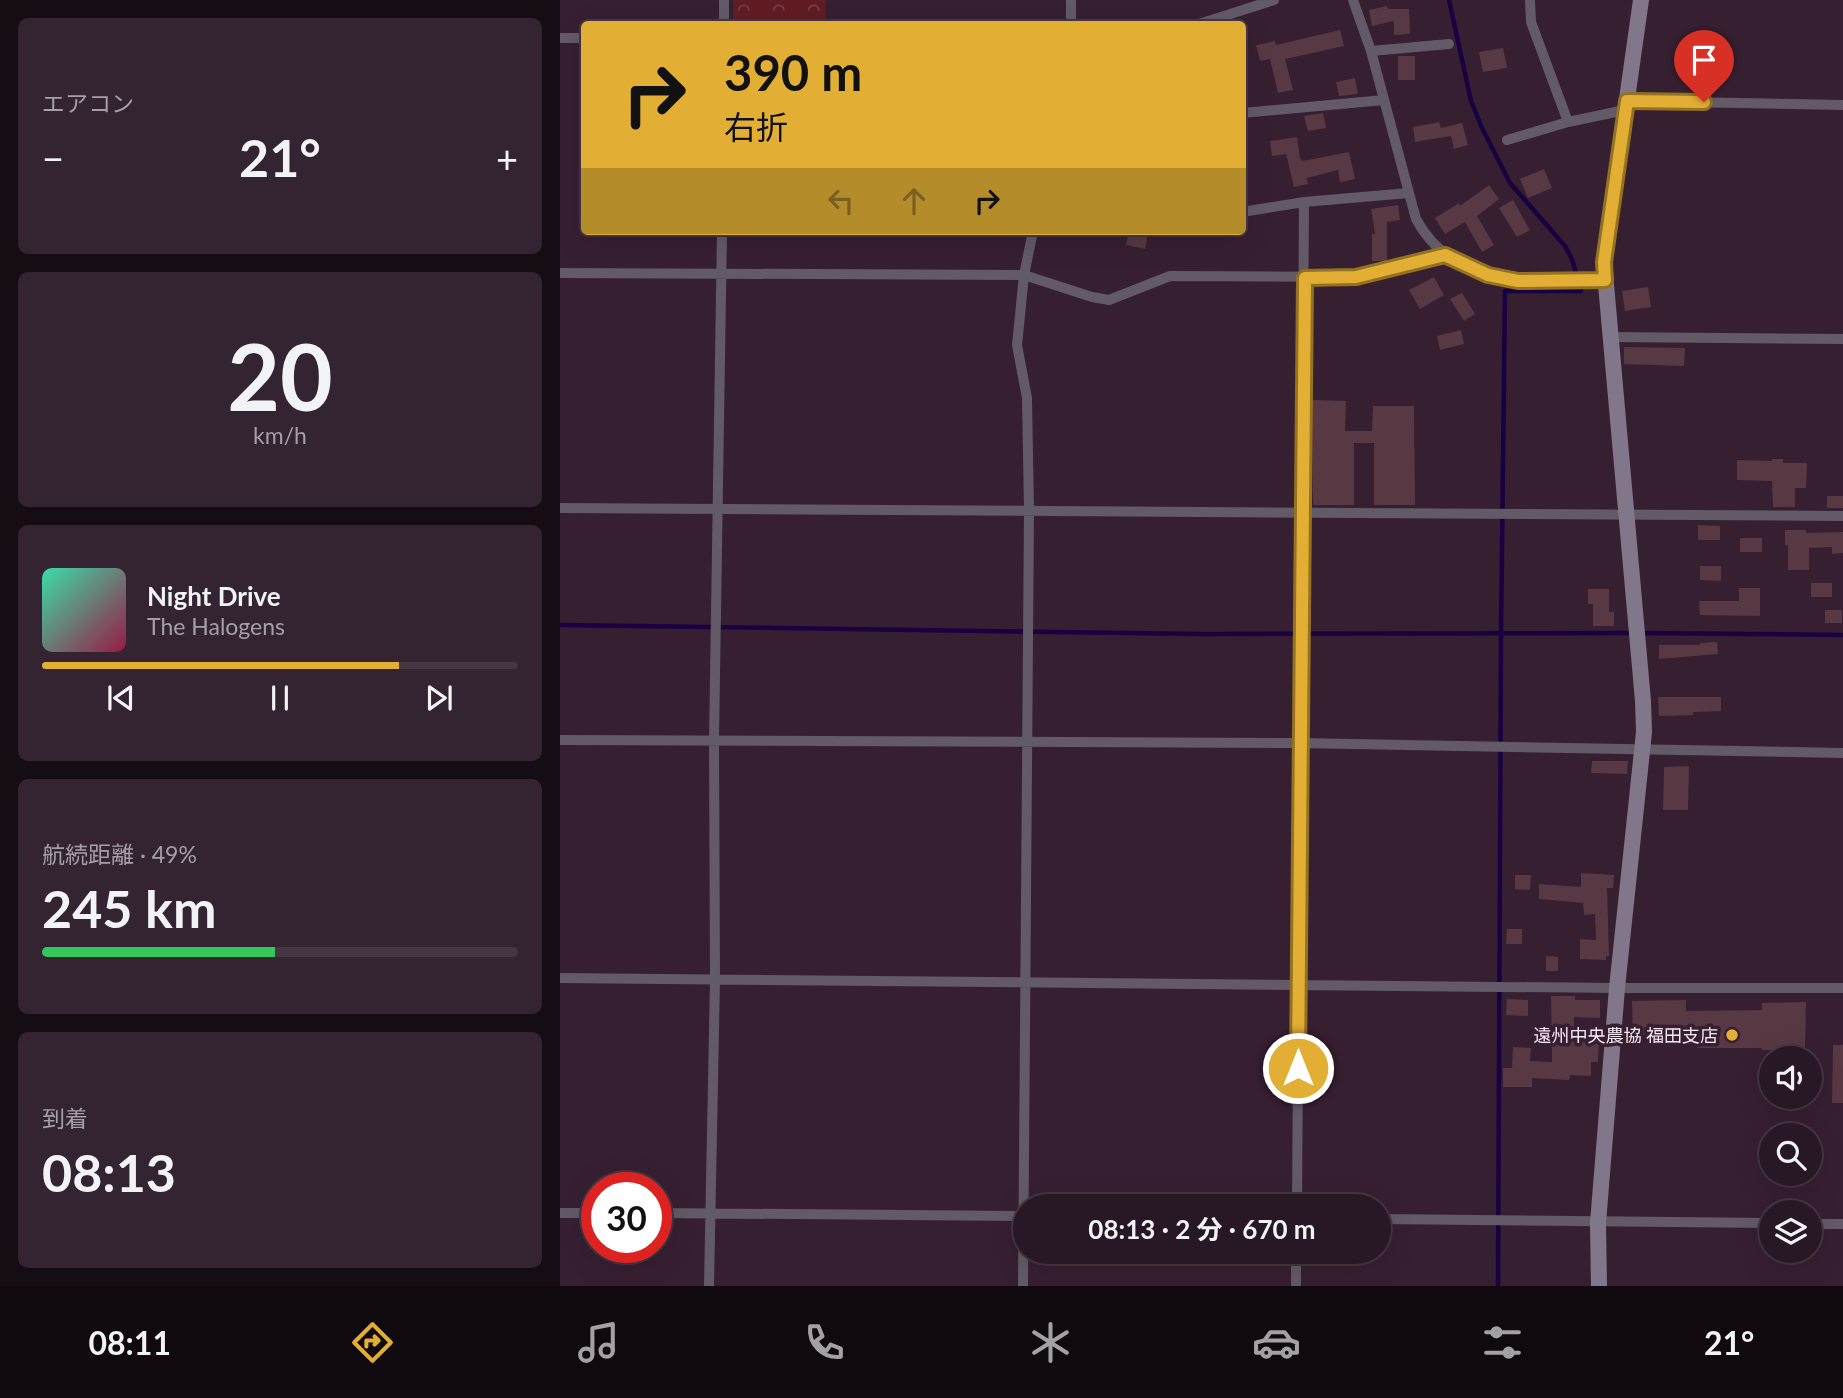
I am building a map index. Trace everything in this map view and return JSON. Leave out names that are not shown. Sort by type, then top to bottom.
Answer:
[{"type":"street","points":[[724,0],[724,21]]},
{"type":"street","points":[[1071,0],[1071,21]]},
{"type":"street","points":[[1208,21],[1274,0]]},
{"type":"street","points":[[1353,0],[1371,51],[1416,219],[1426,236],[1445,255],[1488,275],[1518,281],[1605,280]]},
{"type":"street","points":[[1530,0],[1531,22],[1568,122]]},
{"type":"street","points":[[1599,1286],[1598,1223],[1617,988],[1642,750],[1643,701],[1604,262],[1641,0]]},
{"type":"street","points":[[560,38],[581,38]]},
{"type":"street","points":[[1371,51],[1449,44]]},
{"type":"street","points":[[1246,113],[1384,100]]},
{"type":"street","points":[[1507,140],[1626,106],[1843,105]]},
{"type":"street","points":[[1246,211],[1304,202],[1409,193]]},
{"type":"street","points":[[1297,1194],[1304,202]]},
{"type":"street","points":[[709,1286],[715,979],[714,740],[720,508],[722,235]]},
{"type":"street","points":[[1025,1194],[1029,510],[1027,398],[1017,345],[1024,275],[1032,235]]},
{"type":"street","points":[[560,273],[1024,275],[1109,300],[1170,276],[1356,277],[1445,255]]},
{"type":"street","points":[[1610,337],[1843,339]]},
{"type":"street","points":[[560,508],[1843,516]]},
{"type":"street","points":[[560,740],[1027,740],[1843,753]]},
{"type":"street","points":[[560,978],[1843,988]]},
{"type":"street","points":[[560,1213],[581,1213]]},
{"type":"street","points":[[672,1213],[1013,1216]]},
{"type":"street","points":[[1391,1219],[1759,1223]]},
{"type":"street","points":[[1822,1224],[1843,1224]]},
{"type":"street","points":[[1023,1286],[1024,1264]]},
{"type":"street","points":[[1296,1264],[1296,1286]]},
{"type":"green space","points":[[733,0],[826,0],[825,21],[733,21]]},
{"type":"building","points":[[1387,6],[1388,9],[1409,9],[1410,34],[1394,35],[1394,21],[1372,26],[1369,10]]},
{"type":"building","points":[[1340,30],[1344,46],[1285,59],[1293,90],[1278,93],[1270,59],[1260,61],[1256,45],[1275,41],[1276,45]]},
{"type":"building","points":[[1503,48],[1507,68],[1483,72],[1479,52]]},
{"type":"building","points":[[1398,56],[1415,56],[1415,80],[1398,80]]},
{"type":"building","points":[[1355,78],[1358,94],[1339,96],[1336,82]]},
{"type":"building","points":[[1323,113],[1326,128],[1308,131],[1304,116]]},
{"type":"building","points":[[1439,122],[1441,128],[1462,123],[1468,145],[1454,149],[1451,136],[1415,142],[1413,127]]},
{"type":"building","points":[[1297,137],[1300,158],[1303,161],[1349,152],[1355,179],[1340,182],[1338,170],[1307,178],[1308,184],[1294,187],[1286,154],[1272,156],[1270,141]]},
{"type":"building","points":[[1544,169],[1552,188],[1528,198],[1520,179]]},
{"type":"building","points":[[1489,185],[1499,199],[1477,216],[1494,245],[1482,252],[1465,222],[1445,234],[1435,218],[1459,203],[1460,206]]},
{"type":"building","points":[[1513,200],[1530,230],[1517,237],[1499,208]]},
{"type":"building","points":[[1398,205],[1400,220],[1387,222],[1387,261],[1372,261],[1372,234],[1375,234],[1371,209]]},
{"type":"building","points":[[1128,235],[1148,235],[1145,249],[1126,245]]},
{"type":"building","points":[[1434,277],[1444,295],[1420,309],[1409,290]]},
{"type":"building","points":[[1648,287],[1651,307],[1625,311],[1622,291]]},
{"type":"building","points":[[1462,293],[1475,314],[1464,321],[1450,299]]},
{"type":"building","points":[[1461,330],[1464,344],[1440,350],[1437,336]]},
{"type":"building","points":[[1624,347],[1685,348],[1684,366],[1624,364]]},
{"type":"building","points":[[1312,400],[1346,401],[1345,431],[1372,431],[1373,406],[1414,406],[1415,505],[1374,505],[1374,443],[1354,443],[1354,505],[1313,505]]},
{"type":"building","points":[[1783,459],[1783,463],[1807,463],[1806,488],[1795,488],[1795,507],[1773,507],[1772,481],[1737,480],[1737,460]]},
{"type":"building","points":[[1827,496],[1843,496],[1843,508],[1827,508]]},
{"type":"building","points":[[1698,525],[1720,526],[1720,540],[1698,540]]},
{"type":"building","points":[[1785,530],[1806,530],[1806,533],[1843,532],[1843,553],[1832,554],[1832,547],[1809,548],[1809,570],[1788,570]]},
{"type":"building","points":[[1740,538],[1762,538],[1762,552],[1740,552]]},
{"type":"building","points":[[1700,566],[1721,566],[1721,581],[1700,580]]},
{"type":"building","points":[[1811,583],[1832,583],[1832,597],[1811,597]]},
{"type":"building","points":[[1739,588],[1760,588],[1760,616],[1700,615],[1699,601],[1739,601]]},
{"type":"building","points":[[1588,589],[1609,589],[1609,612],[1614,612],[1614,626],[1593,626],[1593,604],[1588,604]]},
{"type":"building","points":[[1825,610],[1842,610],[1842,623],[1825,623]]},
{"type":"building","points":[[1717,642],[1718,654],[1659,659],[1659,645],[1700,645]]},
{"type":"building","points":[[1658,697],[1721,697],[1721,711],[1659,716]]},
{"type":"building","points":[[1592,761],[1628,761],[1627,774],[1591,773]]},
{"type":"building","points":[[1689,766],[1688,810],[1663,810],[1664,767]]},
{"type":"building","points":[[1581,873],[1614,875],[1613,888],[1607,888],[1609,956],[1606,956],[1606,960],[1580,959],[1580,939],[1596,940],[1595,914],[1584,915],[1583,903],[1539,899],[1539,884],[1581,887]]},
{"type":"building","points":[[1515,875],[1531,875],[1530,890],[1515,889]]},
{"type":"building","points":[[1507,929],[1522,929],[1522,944],[1506,944]]},
{"type":"building","points":[[1546,956],[1558,957],[1558,971],[1546,971]]},
{"type":"building","points":[[1551,996],[1600,1000],[1600,1018],[1574,1017],[1574,1038],[1599,1040],[1598,1062],[1591,1062],[1591,1076],[1570,1075],[1569,1080],[1532,1078],[1532,1087],[1503,1087],[1503,1068],[1512,1068],[1513,1047],[1531,1048],[1530,1061],[1552,1062]]},
{"type":"building","points":[[1507,999],[1528,1000],[1528,1016],[1506,1015]]},
{"type":"building","points":[[1686,1000],[1686,1011],[1762,1010],[1762,1003],[1806,1002],[1805,1046],[1697,1048],[1697,1037],[1633,1038],[1632,1001]]},
{"type":"building","points":[[1833,1045],[1843,1045],[1843,1103],[1832,1103]]},
{"type":"waterway","points":[[1449,0],[1471,101],[1482,128],[1510,183],[1565,246],[1572,259],[1581,291],[1505,291],[1498,1286]]},
{"type":"waterway","points":[[560,625],[1203,634],[1633,633]]},
{"type":"waterway","points":[[1642,633],[1843,635]]},
{"type":"place","name":"遠州中央農協 福田支店","points":[[1732,1035]]},
{"type":"route","points":[[1298,1068],[1305,278],[1356,277],[1445,255],[1488,275],[1518,281],[1605,280],[1604,262],[1627,101],[1704,102]]}]
